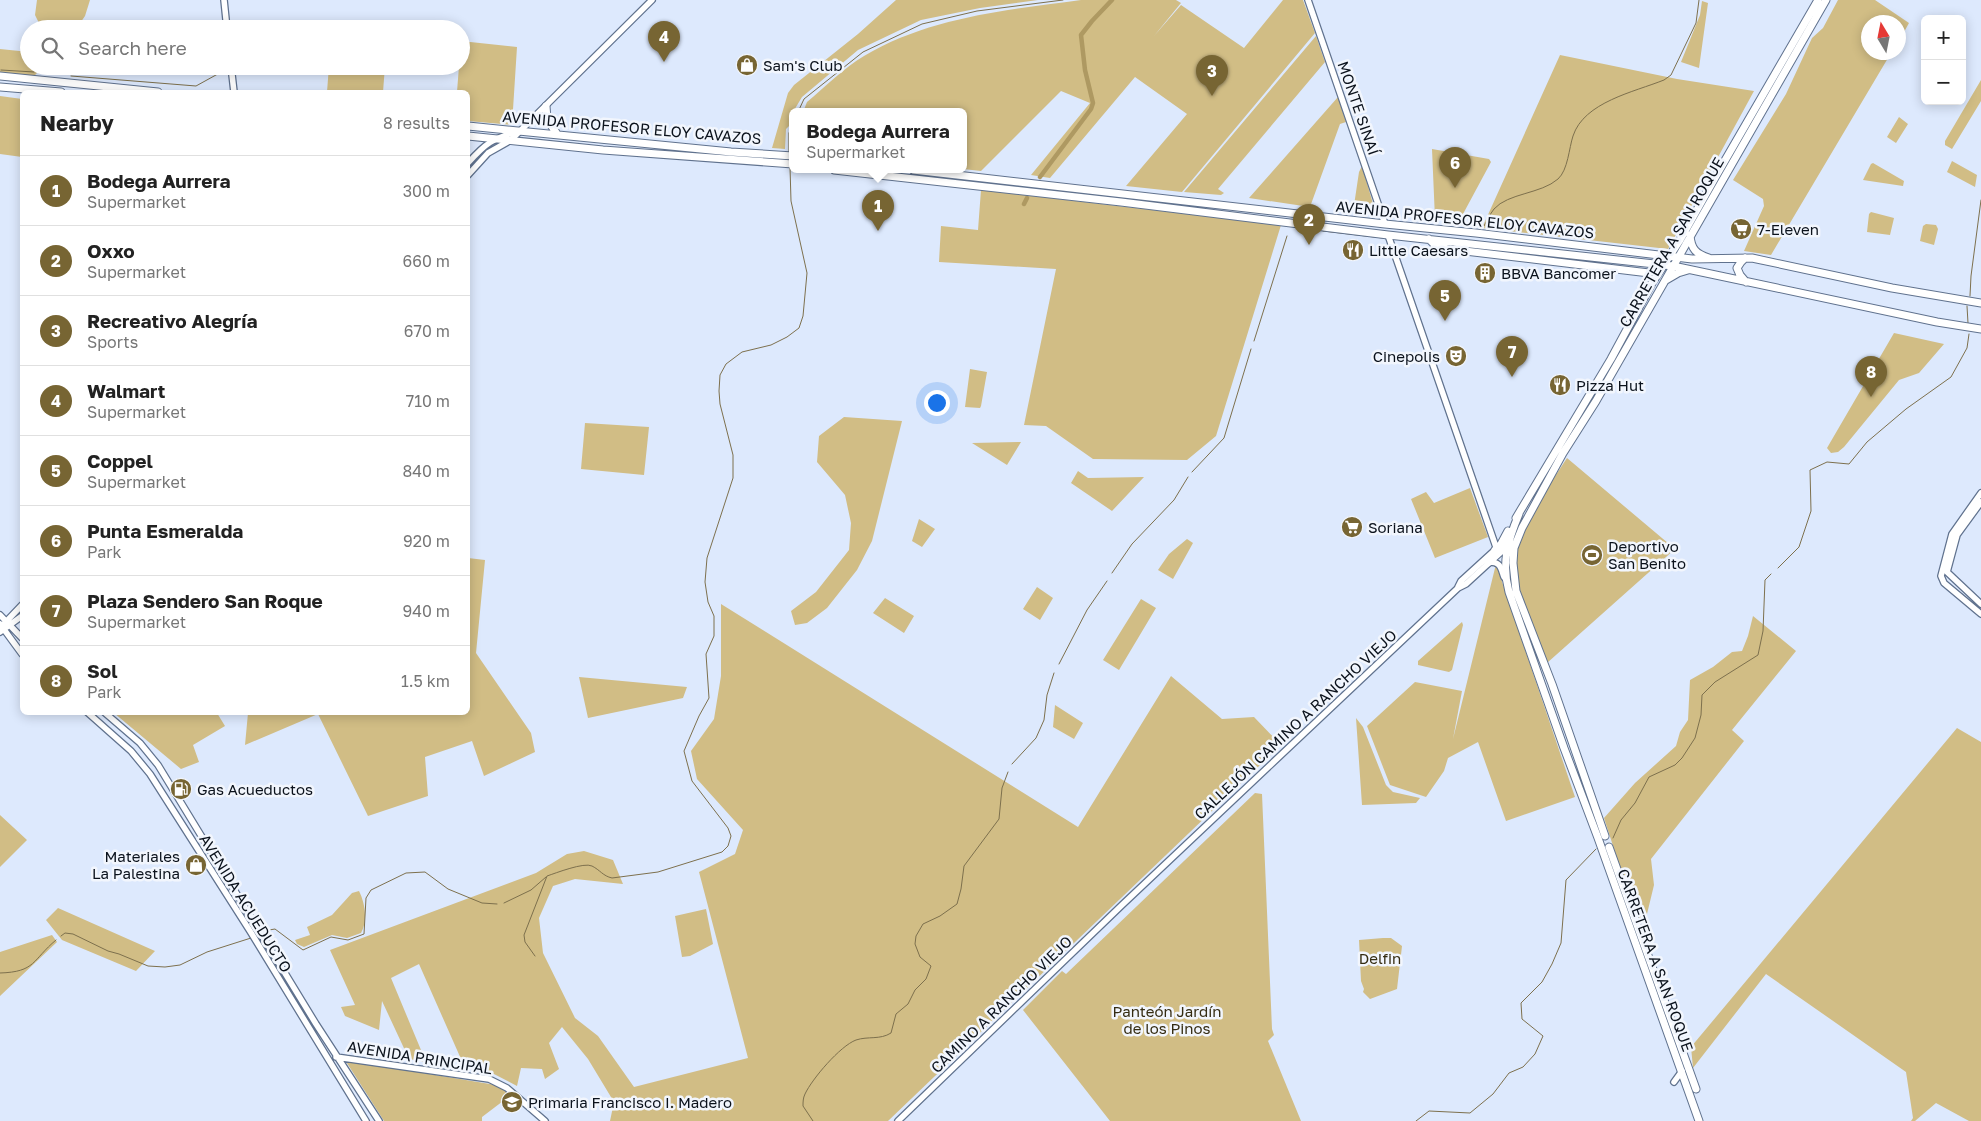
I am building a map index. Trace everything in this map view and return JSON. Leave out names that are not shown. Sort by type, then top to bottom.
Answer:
[{"type":"main road","points":[[1779,67],[1818,0]]},
{"type":"main road","name":"CARRETERA A SAN ROQUE","points":[[1533,507],[1826,0]]},
{"type":"main road","points":[[1779,67],[1790,57],[1795,56],[1797,37]]},
{"type":"main road","name":"CARRETERA A SAN ROQUE","points":[[1538,481],[1779,67]]},
{"type":"main road","points":[[0,76],[138,90]]},
{"type":"main road","points":[[0,87],[37,90]]},
{"type":"main road","points":[[546,106],[547,119],[557,134]]},
{"type":"main road","name":"AVENIDA PROFESOR ELOY CAVAZOS","points":[[470,126],[731,152],[789,156]]},
{"type":"main road","name":"AVENIDA PROFESOR ELOY CAVAZOS","points":[[470,136],[603,150],[789,164]]},
{"type":"main road","points":[[581,137],[596,144],[603,150],[615,144],[628,142]]},
{"type":"main road","name":"AVENIDA PROFESOR ELOY CAVAZOS","points":[[862,173],[1553,254],[1673,266],[1928,320],[1981,328]]},
{"type":"main road","points":[[927,173],[937,181],[952,174]]},
{"type":"main road","name":"AVENIDA PROFESOR ELOY CAVAZOS","points":[[943,173],[1385,224],[1471,232],[1697,260],[1758,259],[1892,288],[1981,303]]},
{"type":"main road","points":[[1121,202],[1135,201],[1136,195]]},
{"type":"main road","points":[[1142,205],[1144,199],[1157,197]]},
{"type":"main road","points":[[1449,241],[1467,238],[1471,232]]},
{"type":"main road","points":[[1690,235],[1694,250],[1701,256],[1712,259]]},
{"type":"main road","points":[[1429,239],[1436,246],[1448,249],[1648,273]]},
{"type":"main road","points":[[1645,253],[1666,250],[1680,240]]},
{"type":"main road","points":[[1502,247],[1507,256]]},
{"type":"main road","points":[[1544,261],[1553,254]]},
{"type":"main road","points":[[1745,258],[1737,268],[1746,282]]},
{"type":"main road","points":[[1614,260],[1644,270],[1648,273],[1652,283]]},
{"type":"main road","points":[[1664,282],[1682,271],[1693,269]]},
{"type":"main road","points":[[1624,334],[1627,338],[1627,346]]},
{"type":"main road","points":[[1580,409],[1597,397],[1597,379]]},
{"type":"main road","points":[[1514,578],[1514,548],[1533,507],[1531,502],[1538,487],[1538,481]]},
{"type":"main road","points":[[1503,548],[1519,514],[1538,481]]},
{"type":"main road","points":[[1488,563],[1522,528]]},
{"type":"main road","points":[[1503,548],[1510,555],[1510,570],[1521,604],[1551,681],[1605,836]]},
{"type":"main road","name":"CARRETERA A SAN ROQUE","points":[[1503,548],[1507,582],[1534,663],[1580,794],[1625,903],[1699,1121]]},
{"type":"main road","points":[[1534,663],[1540,668],[1544,678],[1551,681]]},
{"type":"main road","points":[[1550,709],[1552,699],[1551,681]]},
{"type":"main road","name":"CARRETERA A SAN ROQUE","points":[[1569,734],[1571,754],[1584,792],[1587,808]]},
{"type":"main road","points":[[1609,847],[1625,903],[1696,1089]]},
{"type":"street","points":[[224,0],[226,20]]},
{"type":"street","points":[[470,173],[485,156],[511,140],[652,0]]},
{"type":"street","name":"MONTE SINAÍ","points":[[1308,0],[1385,224]]},
{"type":"street","points":[[232,75],[234,90]]},
{"type":"street","points":[[470,161],[495,138],[520,131]]},
{"type":"street","points":[[488,143],[495,143],[496,148]]},
{"type":"street","points":[[1388,235],[1491,530],[1503,548]]},
{"type":"street","points":[[1981,493],[1952,534],[1940,576],[1944,583],[1981,614]]},
{"type":"street","points":[[1981,502],[1960,530],[1953,546],[1947,572],[1981,604]]},
{"type":"street","points":[[1491,530],[1503,548]]},
{"type":"street","points":[[1953,546],[1956,550],[1961,550]]},
{"type":"street","points":[[1458,588],[1461,582],[1503,548]]},
{"type":"street","points":[[1488,563],[1493,562],[1499,565],[1507,582]]},
{"type":"street","name":"CALLEJÓN CAMINO A RANCHO VIEJO","points":[[1122,905],[1458,588],[1466,584],[1488,563]]},
{"type":"street","points":[[3,627],[20,607]]},
{"type":"street","points":[[0,615],[3,627],[20,651]]},
{"type":"street","points":[[3,627],[20,617]]},
{"type":"street","points":[[3,627],[20,637]]},
{"type":"street","name":"AVENIDA ACUEDUCTO","points":[[90,715],[131,751],[150,774],[257,942],[366,1121]]},
{"type":"street","name":"AVENIDA ACUEDUCTO","points":[[107,715],[140,743],[158,765],[378,1121]]},
{"type":"street","name":"CAMINO A RANCHO VIEJO","points":[[898,1121],[1122,905]]},
{"type":"street","points":[[321,1047],[337,1057]]},
{"type":"street","name":"AVENIDA PRINCIPAL","points":[[337,1057],[489,1079],[507,1088],[545,1121]]},
{"type":"street","points":[[1674,1082],[1682,1071]]},
{"type":"green space","points":[[37,0],[90,0],[82,20],[38,20],[35,15]]},
{"type":"green space","points":[[896,0],[1038,0],[980,8],[921,20],[858,50],[802,97],[795,108],[789,108],[789,126],[786,129],[785,149],[772,148],[788,93],[794,85],[858,34]]},
{"type":"green space","points":[[1081,0],[1176,0],[1181,3],[1154,36],[1181,5],[1244,48],[1283,0],[1303,0],[1315,33],[1182,192],[1126,186],[1187,114],[1135,77],[1050,178],[1031,175],[1090,103],[1061,91],[981,171],[967,169],[967,108],[805,108],[807,102],[842,71],[864,56],[889,43],[915,32],[942,24],[1025,7]]},
{"type":"green space","points":[[1838,0],[1875,0],[1897,15],[1861,15],[1861,60],[1887,60],[1771,255],[1744,251],[1764,206],[1763,199],[1733,180],[1786,94],[1812,38],[1823,28]]},
{"type":"green space","points":[[1702,1],[1708,3],[1699,68],[1681,62],[1700,15]]},
{"type":"green space","points":[[1316,36],[1325,62],[1218,189],[1224,193],[1221,195],[1184,192]]},
{"type":"green space","points":[[470,42],[517,47],[512,125],[470,121],[470,90],[457,90],[458,75],[470,75]]},
{"type":"green space","points":[[0,49],[20,51],[20,75],[35,75],[33,77],[0,74]]},
{"type":"green space","points":[[1560,55],[1677,79],[1754,91],[1668,249],[1482,228]]},
{"type":"green space","points":[[328,75],[384,75],[383,90],[327,90]]},
{"type":"green space","points":[[1981,80],[1981,101],[1952,149],[1945,145],[1945,141]]},
{"type":"green space","points":[[0,96],[20,99],[20,157],[0,154]]},
{"type":"green space","points":[[1338,97],[1346,122],[1340,124],[1310,207],[1249,198]]},
{"type":"green space","points":[[1899,117],[1908,124],[1896,143],[1887,137]]},
{"type":"green space","points":[[1432,149],[1489,159],[1491,162],[1463,214],[1453,222],[1435,219]]},
{"type":"green space","points":[[1952,161],[1977,175],[1975,187],[1947,172]]},
{"type":"green space","points":[[1873,163],[1904,181],[1903,186],[1863,180]]},
{"type":"green space","points":[[1362,166],[1376,214],[1353,212],[1359,172]]},
{"type":"green space","points":[[981,190],[1281,225],[1216,436],[1187,460],[1093,459],[1046,426],[1024,425],[1056,269],[939,262],[941,226],[978,230]]},
{"type":"green space","points":[[1871,212],[1894,218],[1890,235],[1867,232],[1869,214]]},
{"type":"green space","points":[[1926,224],[1936,225],[1938,229],[1934,245],[1920,241],[1923,226]]},
{"type":"green space","points":[[1894,333],[1944,344],[1919,373],[1899,380],[1844,447],[1838,452],[1831,453],[1827,448]]},
{"type":"green space","points":[[970,369],[987,372],[980,408],[965,407]]},
{"type":"green space","points":[[844,417],[902,421],[872,541],[857,570],[827,608],[807,623],[795,625],[791,611],[816,592],[849,550],[851,523],[845,495],[817,462],[819,436]]},
{"type":"green space","points":[[585,423],[649,427],[644,475],[581,469]]},
{"type":"green space","points":[[1021,442],[1007,465],[972,443]]},
{"type":"green space","name":"Deportivo San Benito","points":[[1567,458],[1675,549],[1547,663],[1520,589],[1515,564],[1516,552],[1520,538],[1534,509]]},
{"type":"green space","points":[[1078,471],[1088,478],[1144,477],[1112,511],[1071,483]]},
{"type":"green space","points":[[1470,488],[1488,537],[1435,558],[1411,499],[1426,492],[1434,503]]},
{"type":"green space","points":[[919,519],[935,529],[922,547],[912,541]]},
{"type":"green space","points":[[1187,539],[1193,543],[1173,579],[1158,570],[1169,554]]},
{"type":"green space","points":[[470,558],[485,560],[476,653],[531,733],[535,752],[484,776],[472,741],[425,757],[428,796],[368,816],[318,715],[470,715]]},
{"type":"green space","points":[[1496,564],[1575,797],[1506,821],[1478,742],[1448,758],[1444,771],[1426,797],[1390,785],[1367,726],[1415,682],[1462,691],[1453,739]]},
{"type":"green space","points":[[1037,587],[1053,598],[1040,620],[1023,609]]},
{"type":"green space","points":[[885,598],[914,616],[904,633],[873,613]]},
{"type":"green space","points":[[1141,599],[1156,608],[1119,670],[1103,660]]},
{"type":"green space","points":[[721,604],[1078,827],[1171,676],[1222,719],[1254,717],[1281,745],[888,1121],[610,1121],[614,1102],[588,1059],[562,1027],[549,1043],[559,1069],[545,1079],[542,1069],[521,1068],[517,1086],[492,1073],[465,1068],[419,964],[391,978],[426,1062],[409,1059],[382,1001],[379,1030],[345,1016],[341,1007],[355,1005],[330,950],[536,873],[567,854],[584,851],[613,860],[623,884],[575,879],[553,886],[539,918],[543,953],[575,1018],[598,1036],[634,1087],[748,1058],[699,872],[735,854],[743,830],[697,779],[691,751],[714,719],[721,676]]},
{"type":"green space","points":[[1753,616],[1796,651],[1732,730],[1744,741],[1651,859],[1654,885],[1647,914],[1637,920],[1604,818],[1635,783],[1676,746],[1680,732],[1688,720],[1690,680],[1713,667],[1732,652],[1742,651]]},
{"type":"green space","points":[[1462,622],[1463,625],[1452,670],[1449,672],[1418,665],[1418,661]]},
{"type":"green space","points":[[579,677],[687,687],[683,698],[588,718]]},
{"type":"green space","points":[[1055,705],[1083,723],[1074,739],[1053,727]]},
{"type":"green space","points":[[116,715],[218,715],[225,726],[193,745],[199,762],[181,769]]},
{"type":"green space","points":[[248,715],[316,715],[245,745]]},
{"type":"green space","points":[[1356,718],[1363,727],[1386,785],[1393,792],[1420,798],[1416,803],[1362,805]]},
{"type":"green space","points":[[1957,728],[1981,742],[1981,1121],[1969,1121],[1936,1103],[1915,1121],[1911,1121],[1913,1118],[1906,1072],[1766,974],[1693,1068],[1691,1047]]},
{"type":"green space","name":"Panteón Jardín de los Pinos","points":[[1255,793],[1262,794],[1272,1029],[1274,1035],[1268,1041],[1301,1121],[1110,1121],[1023,1010],[1062,971],[1066,974]]},
{"type":"green space","points":[[0,815],[27,840],[0,867]]},
{"type":"green space","points":[[359,891],[365,912],[361,933],[347,938],[332,935],[304,947],[297,944],[295,940],[310,935],[307,927],[332,915],[352,893]]},
{"type":"green space","points":[[58,908],[155,951],[136,971],[62,940],[46,920]]},
{"type":"green space","points":[[706,909],[713,944],[690,956],[682,957],[675,916]]},
{"type":"green space","points":[[52,935],[57,942],[0,996],[0,952]]},
{"type":"green space","name":"Delfin","points":[[1391,938],[1402,946],[1397,989],[1370,999],[1363,992],[1359,940]]},
{"type":"green space","points":[[345,1060],[496,1085],[511,1095],[482,1117],[482,1121],[384,1121]]},
{"type":"waterway","points":[[800,108],[804,99],[863,52],[922,24],[977,11],[1063,0]]},
{"type":"waterway","points":[[1040,177],[1091,109],[1093,103],[1085,70],[1081,35],[1112,0]]},
{"type":"waterway","points":[[1484,226],[1494,209],[1500,204],[1516,196],[1543,188],[1558,179],[1566,165],[1573,136],[1579,124],[1588,115],[1611,100],[1664,80],[1671,75],[1696,23],[1699,0]]},
{"type":"waterway","points":[[1,70],[20,71]]},
{"type":"waterway","points":[[71,76],[196,86],[216,75]]},
{"type":"waterway","points":[[789,133],[789,153]]},
{"type":"waterway","points":[[535,956],[525,942],[524,935],[547,876],[583,865],[592,866],[612,878],[658,872],[722,852],[728,846],[731,836],[728,828],[692,781],[684,751],[709,698],[706,654],[714,636],[714,616],[708,602],[705,582],[707,558],[733,478],[733,455],[720,404],[720,375],[726,364],[742,352],[771,345],[787,337],[799,328],[803,316],[807,273],[791,201],[790,173]]},
{"type":"waterway","points":[[1024,204],[1027,198]]},
{"type":"waterway","points":[[1970,296],[1981,200]]},
{"type":"waterway","points":[[1323,231],[1383,238]]},
{"type":"waterway","points":[[1254,341],[1287,236]]},
{"type":"waterway","points":[[1967,306],[1968,323]]},
{"type":"waterway","points":[[1778,568],[1799,547],[1811,511],[1810,470],[1827,462],[1849,464],[1867,442],[1906,409],[1951,377],[1967,348],[1969,334]]},
{"type":"waterway","points":[[1192,472],[1224,438],[1251,349]]},
{"type":"waterway","points":[[1112,573],[1132,544],[1174,500],[1188,477]]},
{"type":"waterway","points":[[1613,838],[1621,820],[1635,803],[1649,777],[1675,765],[1695,738],[1701,715],[1702,695],[1715,682],[1758,655],[1763,631],[1765,580],[1771,574]]},
{"type":"waterway","points":[[1059,664],[1087,610],[1107,581]]},
{"type":"waterway","points":[[1012,764],[1036,738],[1044,720],[1047,695],[1054,673]]},
{"type":"waterway","points":[[813,1121],[803,1106],[803,1100],[820,1072],[850,1043],[860,1039],[891,1033],[896,1014],[908,1004],[915,990],[926,979],[931,966],[920,957],[915,944],[916,936],[923,924],[940,916],[957,904],[964,866],[999,819],[1002,788],[1008,772]]},
{"type":"waterway","points":[[1416,1121],[1429,1111],[1470,1113],[1493,1094],[1509,1073],[1523,1067],[1535,1054],[1543,1036],[1522,1019],[1521,1003],[1542,982],[1561,943],[1566,880],[1596,849]]},
{"type":"waterway","points":[[263,931],[275,929],[303,950],[331,937],[348,940],[364,934],[366,898],[371,890],[406,873],[425,872],[448,889],[482,903],[497,904]]},
{"type":"waterway","points":[[504,903],[531,890],[546,877]]},
{"type":"waterway","points":[[61,936],[65,933],[73,934],[108,951],[148,966],[165,967],[180,965],[207,952],[251,938]]},
{"type":"waterway","points":[[0,973],[12,972],[27,967],[56,940]]},
{"type":"place","name":"Walmart","points":[[664,62]]},
{"type":"place","name":"Sam's Club","points":[[747,65]]},
{"type":"place","name":"Recreativo Alegría","points":[[1212,96]]},
{"type":"place","name":"Punta Esmeralda","points":[[1455,188]]},
{"type":"place","name":"7-Eleven","points":[[1741,229]]},
{"type":"place","name":"Bodega Aurrera","points":[[878,231]]},
{"type":"place","name":"Oxxo","points":[[1309,245]]},
{"type":"place","name":"Little Caesars","points":[[1353,250]]},
{"type":"place","name":"BBVA Bancomer","points":[[1485,273]]},
{"type":"place","name":"Coppel","points":[[1445,321]]},
{"type":"place","name":"Cinepolis","points":[[1456,356]]},
{"type":"place","name":"Plaza Sendero San Roque","points":[[1512,377]]},
{"type":"place","name":"Pizza Hut","points":[[1560,385]]},
{"type":"place","name":"Sol","points":[[1871,397]]},
{"type":"place","name":"Soriana","points":[[1352,527]]},
{"type":"place","name":"Deportivo San Benito","points":[[1592,555]]},
{"type":"place","name":"Gas Acueductos","points":[[181,789]]},
{"type":"place","name":"Materiales La Palestina","points":[[196,865]]},
{"type":"place","name":"Primaria Francisco I. Madero","points":[[512,1102]]}]
